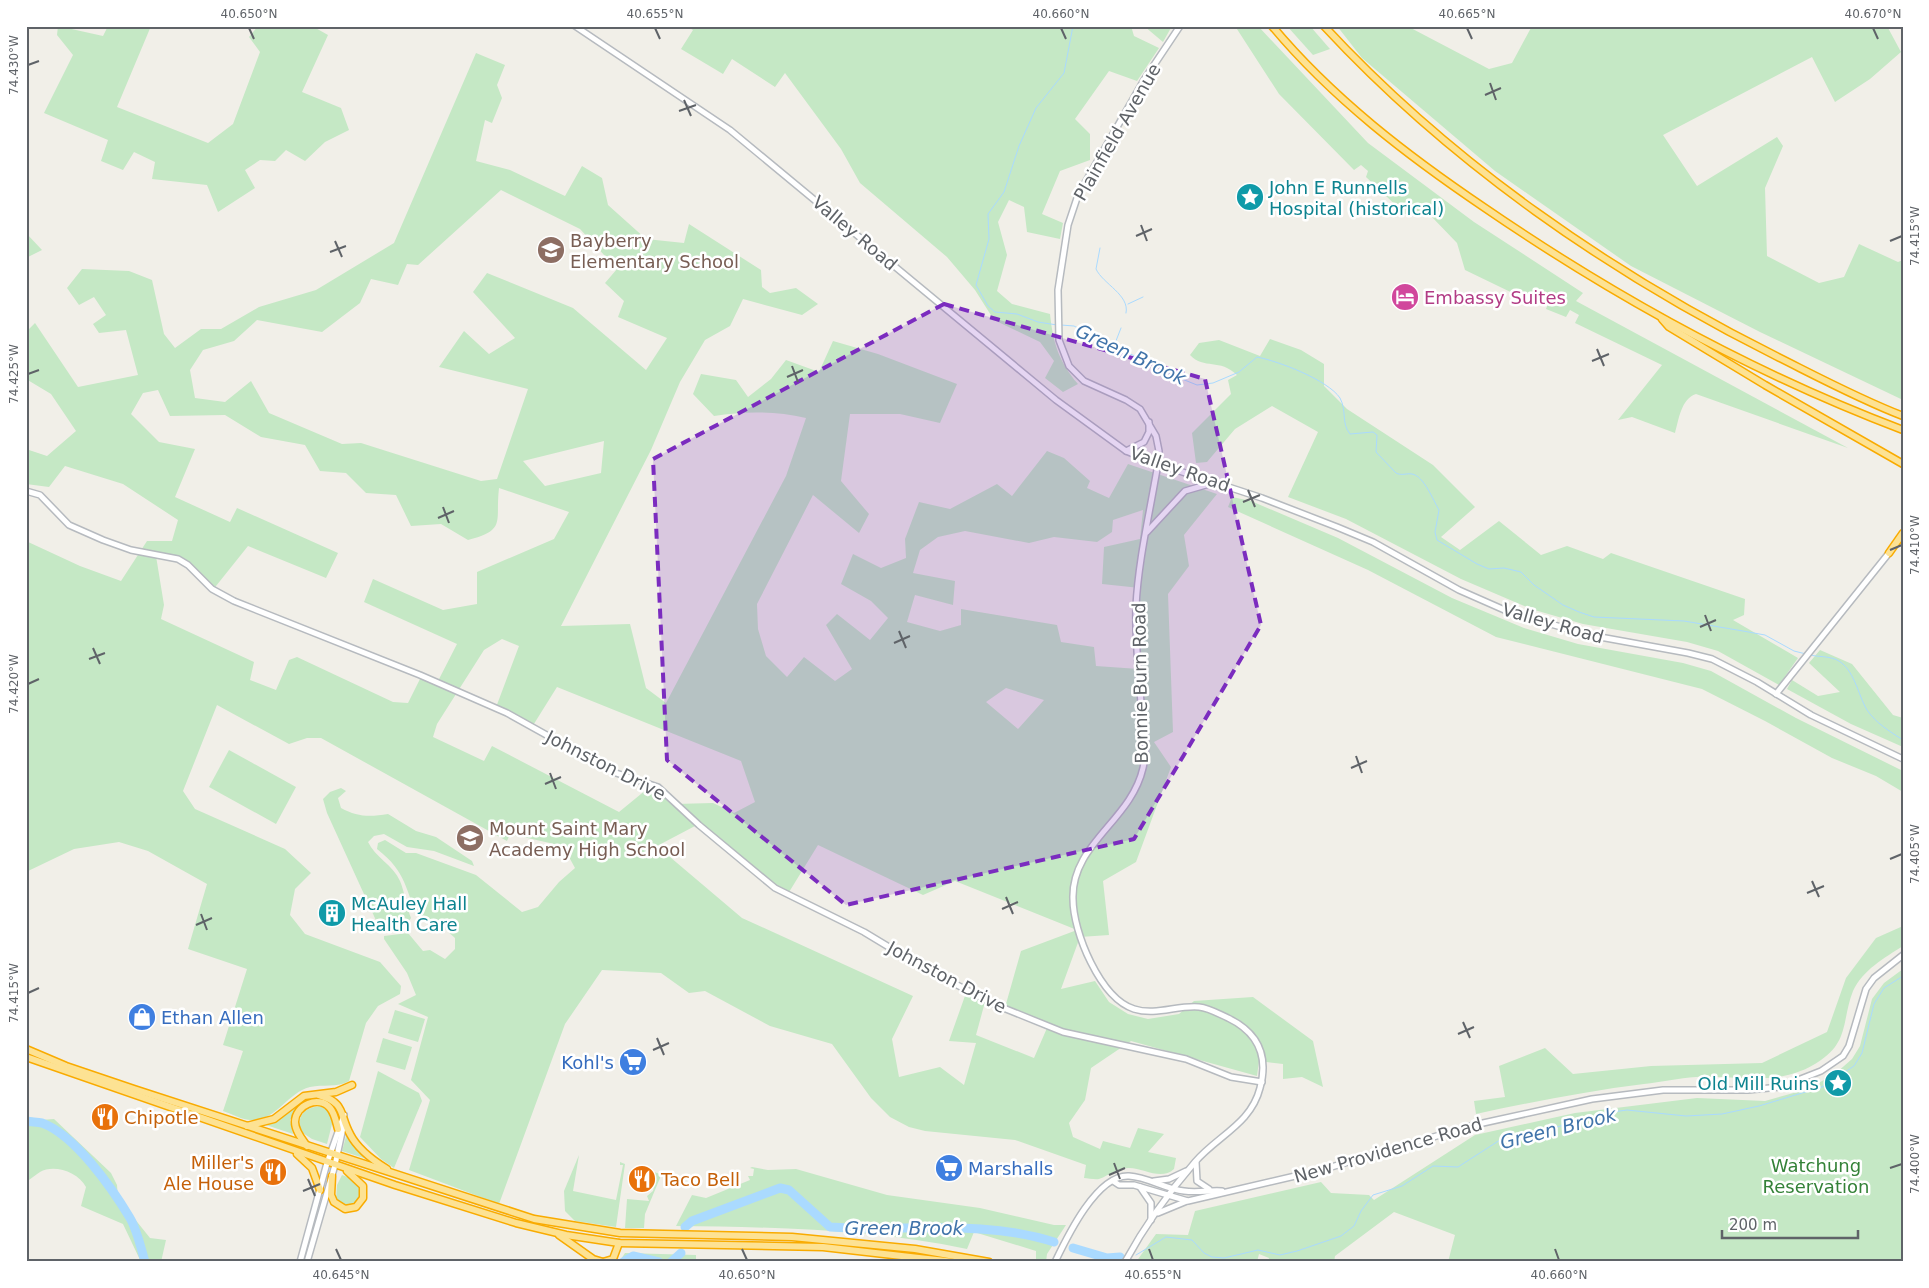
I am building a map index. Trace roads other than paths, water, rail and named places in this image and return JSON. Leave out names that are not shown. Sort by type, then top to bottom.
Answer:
[{"type":"highway","points":[[1272,26],[1314,70],[1381,132],[1440,177],[1563,260],[1659,316],[1787,381],[1903,430]]},
{"type":"highway","points":[[1324,26],[1370,74],[1418,118],[1479,168],[1582,244],[1656,290],[1743,340],[1845,391],[1903,416]]},
{"type":"highway","points":[[1659,316],[1669,327],[1730,365],[1903,464]]},
{"type":"highway","points":[[1889,552],[1903,534]]},
{"type":"highway","points":[[26,1049],[66,1066],[330,1154],[534,1219],[600,1231],[821,1239],[916,1249],[988,1262]]},
{"type":"highway","points":[[26,1057],[327,1163],[495,1217],[553,1231],[619,1243],[823,1247],[954,1262]]},
{"type":"highway","points":[[246,1126],[267,1122],[298,1099],[315,1094],[336,1092],[352,1085]]},
{"type":"highway","points":[[315,1094],[334,1101],[345,1114],[352,1138],[374,1159],[394,1174]]},
{"type":"highway","points":[[307,1146],[298,1132],[295,1121],[298,1112],[305,1105],[319,1102],[326,1105],[334,1114],[338,1130]]},
{"type":"highway","points":[[292,1150],[312,1168],[320,1190]]},
{"type":"highway","points":[[332,1176],[331,1195],[334,1202],[345,1209],[356,1207],[363,1198],[363,1186],[344,1168]]},
{"type":"highway","points":[[553,1231],[594,1259],[603,1262],[612,1260],[616,1256],[619,1243]]},
{"type":"main road","name":"Valley Road","points":[[575,26],[730,130],[1056,400],[1126,451],[1158,464],[1217,482],[1373,542],[1459,590],[1509,612],[1589,635],[1703,656],[1722,664],[1811,715],[1903,759]]},
{"type":"main road","name":"Plainfield Avenue","points":[[1158,464],[1158,444],[1149,422],[1134,404],[1092,386],[1076,374],[1062,351],[1057,318],[1058,290],[1064,247],[1071,215],[1078,195],[1144,80],[1180,26]]},
{"type":"main road","points":[[1126,451],[1144,442],[1149,432],[1149,422]]},
{"type":"main road","name":"Bonnie Burn Road","points":[[1125,1262],[1156,1213],[1188,1170],[1243,1120],[1253,1106],[1262,1082],[1264,1065],[1260,1045],[1251,1033],[1232,1020],[1202,1007],[1145,1012],[1124,1005],[1098,975],[1076,922],[1074,889],[1084,858],[1096,840],[1127,807],[1133,797],[1144,766],[1145,740],[1137,654],[1136,606],[1158,464]]},
{"type":"main road","points":[[1146,533],[1186,491],[1217,482]]},
{"type":"main road","name":"Johnston Drive","points":[[26,491],[40,495],[69,525],[131,550],[178,559],[188,565],[212,589],[228,598],[420,675],[499,710],[578,750],[613,772],[658,787],[699,825],[775,888],[864,932],[922,967],[996,1005],[1063,1032],[1186,1059],[1231,1077],[1262,1082]]},
{"type":"main road","points":[[1776,694],[1889,552]]},
{"type":"main road","name":"New Providence Road","points":[[1222,1191],[1194,1192],[1174,1189],[1152,1181],[1127,1176],[1118,1176],[1113,1181],[1119,1184],[1140,1186],[1188,1201],[1212,1196],[1222,1191],[1321,1170],[1474,1125],[1592,1099],[1663,1090],[1764,1089],[1798,1081],[1821,1071],[1843,1056],[1849,1046],[1866,989],[1874,978],[1903,956]]},
{"type":"main road","points":[[300,1262],[327,1163],[345,1114]]},
{"type":"main road","points":[[307,1262],[338,1156],[345,1114]]},
{"type":"main road","points":[[1196,1161],[1197,1181],[1212,1190]]},
{"type":"main road","points":[[1152,1181],[1169,1179],[1188,1170]]},
{"type":"main road","points":[[1055,1262],[1070,1233],[1096,1196],[1113,1181]]},
{"type":"main road","points":[[1140,1186],[1151,1203],[1152,1220]]},
{"type":"main road","points":[[1156,1213],[1188,1201]]},
{"type":"waterway","name":"Green Brook","points":[[1057,325],[1038,322],[1017,314],[995,312],[988,306],[976,285],[989,239],[988,214],[1004,192],[1019,146],[1036,108],[1064,73],[1073,26]]},
{"type":"waterway","points":[[1100,248],[1096,269],[1120,295],[1124,301],[1126,313]]},
{"type":"waterway","points":[[1128,304],[1143,297]]},
{"type":"waterway","name":"Green Brook","points":[[1061,325],[1074,326],[1197,385],[1213,383],[1239,372],[1257,357],[1302,372],[1334,391],[1340,398],[1347,430],[1350,434],[1373,432],[1377,435],[1376,452],[1396,473],[1412,474],[1420,479],[1428,489],[1439,510],[1435,532],[1437,540],[1477,564],[1489,569],[1504,568],[1521,572],[1534,585],[1563,605],[1594,617],[1684,621],[1743,631],[1765,635],[1794,651],[1806,654]]},
{"type":"waterway","points":[[1114,346],[1121,328]]},
{"type":"waterway","name":"Green Brook","points":[[1810,655],[1831,658],[1843,664],[1852,675],[1864,704],[1874,719],[1903,740]]},
{"type":"waterway","name":"Green Brook","points":[[1136,1255],[1166,1237],[1192,1240],[1204,1253],[1212,1257],[1224,1258],[1258,1250],[1280,1255],[1297,1251],[1341,1236],[1354,1226],[1361,1211],[1373,1195],[1402,1186],[1433,1166],[1458,1167],[1500,1140],[1543,1134],[1557,1127],[1606,1113],[1627,1110],[1686,1116],[1722,1114],[1759,1106],[1822,1087],[1854,1066],[1862,1053],[1874,1004],[1884,988],[1903,976]]},
{"type":"waterway","name":"Green Brook","points":[[26,1121],[42,1123],[55,1129],[80,1150],[92,1164],[130,1218],[145,1262]]},
{"type":"waterway","name":"Green Brook","points":[[685,1227],[692,1221],[780,1188],[789,1190],[830,1227],[971,1228],[1027,1235],[1054,1242]]},
{"type":"waterway","name":"Green Brook","points":[[1073,1248],[1107,1258],[1120,1257]]},
{"type":"waterway","name":"Green Brook","points":[[671,1262],[681,1253]]},
{"type":"waterway","name":"Green Brook","points":[[623,1262],[633,1256],[659,1262]]},
{"type":"place","name":"John E Runnells Hospital (historical)","points":[[1250,197]]},
{"type":"place","name":"Bayberry Elementary School","points":[[551,250]]},
{"type":"place","name":"Embassy Suites","points":[[1405,297]]},
{"type":"place","name":"Mount Saint Mary Academy High School","points":[[470,838]]},
{"type":"place","name":"McAuley Hall Health Care","points":[[332,913]]},
{"type":"place","name":"Ethan Allen","points":[[142,1017]]},
{"type":"place","name":"Kohl's","points":[[633,1062]]},
{"type":"place","name":"Old Mill Ruins","points":[[1838,1083]]},
{"type":"place","name":"Chipotle","points":[[105,1117]]},
{"type":"place","name":"Marshalls","points":[[949,1168]]},
{"type":"place","name":"Miller's Ale House","points":[[273,1172]]},
{"type":"place","name":"Taco Bell","points":[[642,1179]]},
{"type":"park label","name":"Watchung Reservation","points":[[1816,1175]]}]
